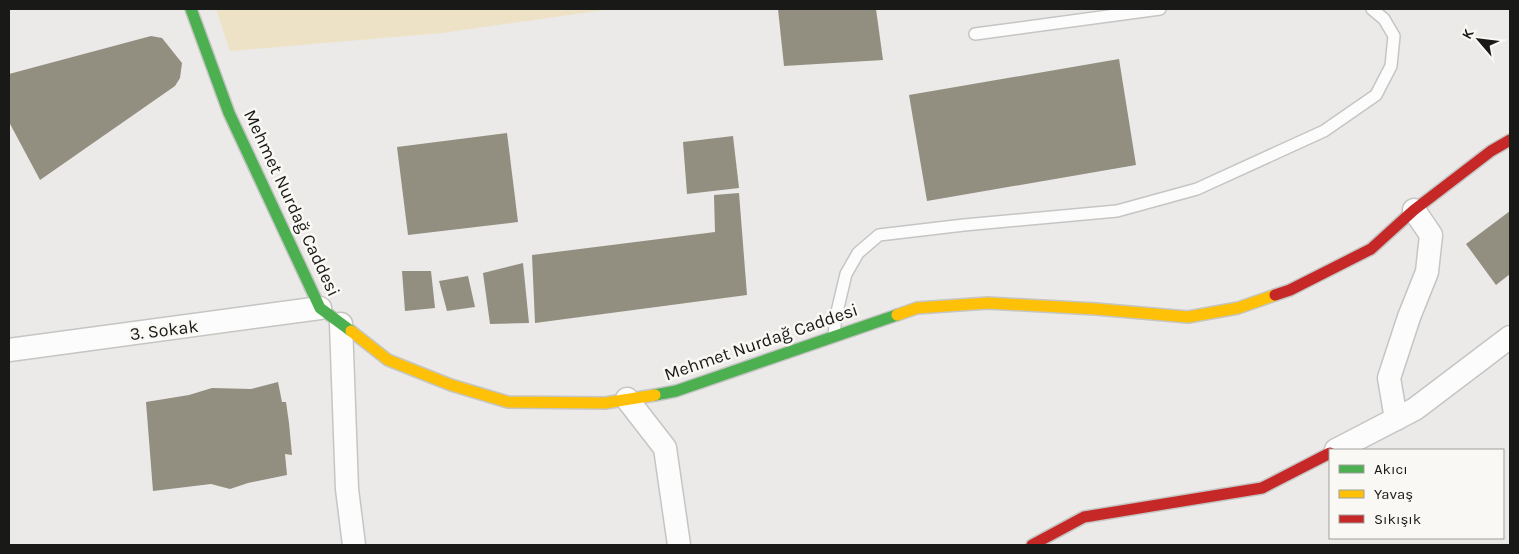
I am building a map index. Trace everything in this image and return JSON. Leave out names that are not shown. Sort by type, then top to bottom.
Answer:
[{"type":"street","name":"Mehmet Nurdağ Caddesi","points":[[191,9],[229,113],[320,308],[388,360],[451,385],[508,402],[604,403],[676,391],[917,308],[988,302],[1096,308],[1188,317],[1238,308],[1290,290],[1371,249],[1414,210],[1491,151],[1510,140]]},
{"type":"street","points":[[1396,419],[1388,378],[1427,272],[1431,235],[1414,210]]},
{"type":"street","name":"3. Sokak","points":[[9,350],[320,308]]},
{"type":"street","points":[[341,324],[347,488],[354,545]]},
{"type":"street","points":[[1338,449],[1415,409],[1510,337]]},
{"type":"street","points":[[627,399],[665,448],[679,545]]},
{"type":"street","points":[[1032,545],[1084,517],[1262,488],[1329,454]]},
{"type":"lane","points":[[975,34],[1160,9]]},
{"type":"lane","points":[[834,335],[836,316],[846,274],[858,253],[879,235],[1117,211],[1197,189],[1324,131],[1376,95],[1391,66],[1394,36],[1384,18],[1372,9]]},
{"type":"shaded area","points":[[216,9],[611,9],[442,33],[230,51]]},
{"type":"building","points":[[778,9],[876,9],[883,60],[784,66]]},
{"type":"building","points":[[151,36],[162,38],[182,63],[180,78],[175,86],[40,180],[9,122],[9,74]]},
{"type":"building","points":[[1119,59],[1136,165],[927,201],[909,95]]},
{"type":"building","points":[[507,133],[518,222],[408,235],[397,147]]},
{"type":"building","points":[[733,136],[739,188],[687,194],[683,142]]},
{"type":"building","points":[[739,193],[747,295],[535,323],[532,255],[715,232],[714,195]]},
{"type":"building","points":[[1510,211],[1510,274],[1496,285],[1466,244]]},
{"type":"building","points":[[523,263],[529,323],[490,324],[483,273]]},
{"type":"building","points":[[402,271],[431,271],[435,308],[405,311]]},
{"type":"building","points":[[468,276],[475,307],[447,311],[439,281]]},
{"type":"building","points":[[278,382],[282,402],[286,402],[289,423],[292,455],[285,454],[287,475],[248,483],[230,489],[211,484],[153,491],[146,402],[189,395],[212,388],[251,389]]},
{"type":"traffic: fast","points":[[191,9],[229,113],[320,308],[351,331]]},
{"type":"traffic: fast","points":[[655,395],[676,391],[897,315]]},
{"type":"traffic: slow","points":[[897,315],[917,308],[988,303],[1096,309],[1188,317],[1238,308],[1275,295]]},
{"type":"traffic: slow","points":[[351,331],[388,360],[451,385],[508,402],[605,403],[655,395]]},
{"type":"traffic: jam","points":[[1275,295],[1290,290],[1371,249],[1414,210],[1491,151],[1510,140]]},
{"type":"traffic: jam","points":[[1032,545],[1084,517],[1262,488],[1329,454]]}]
